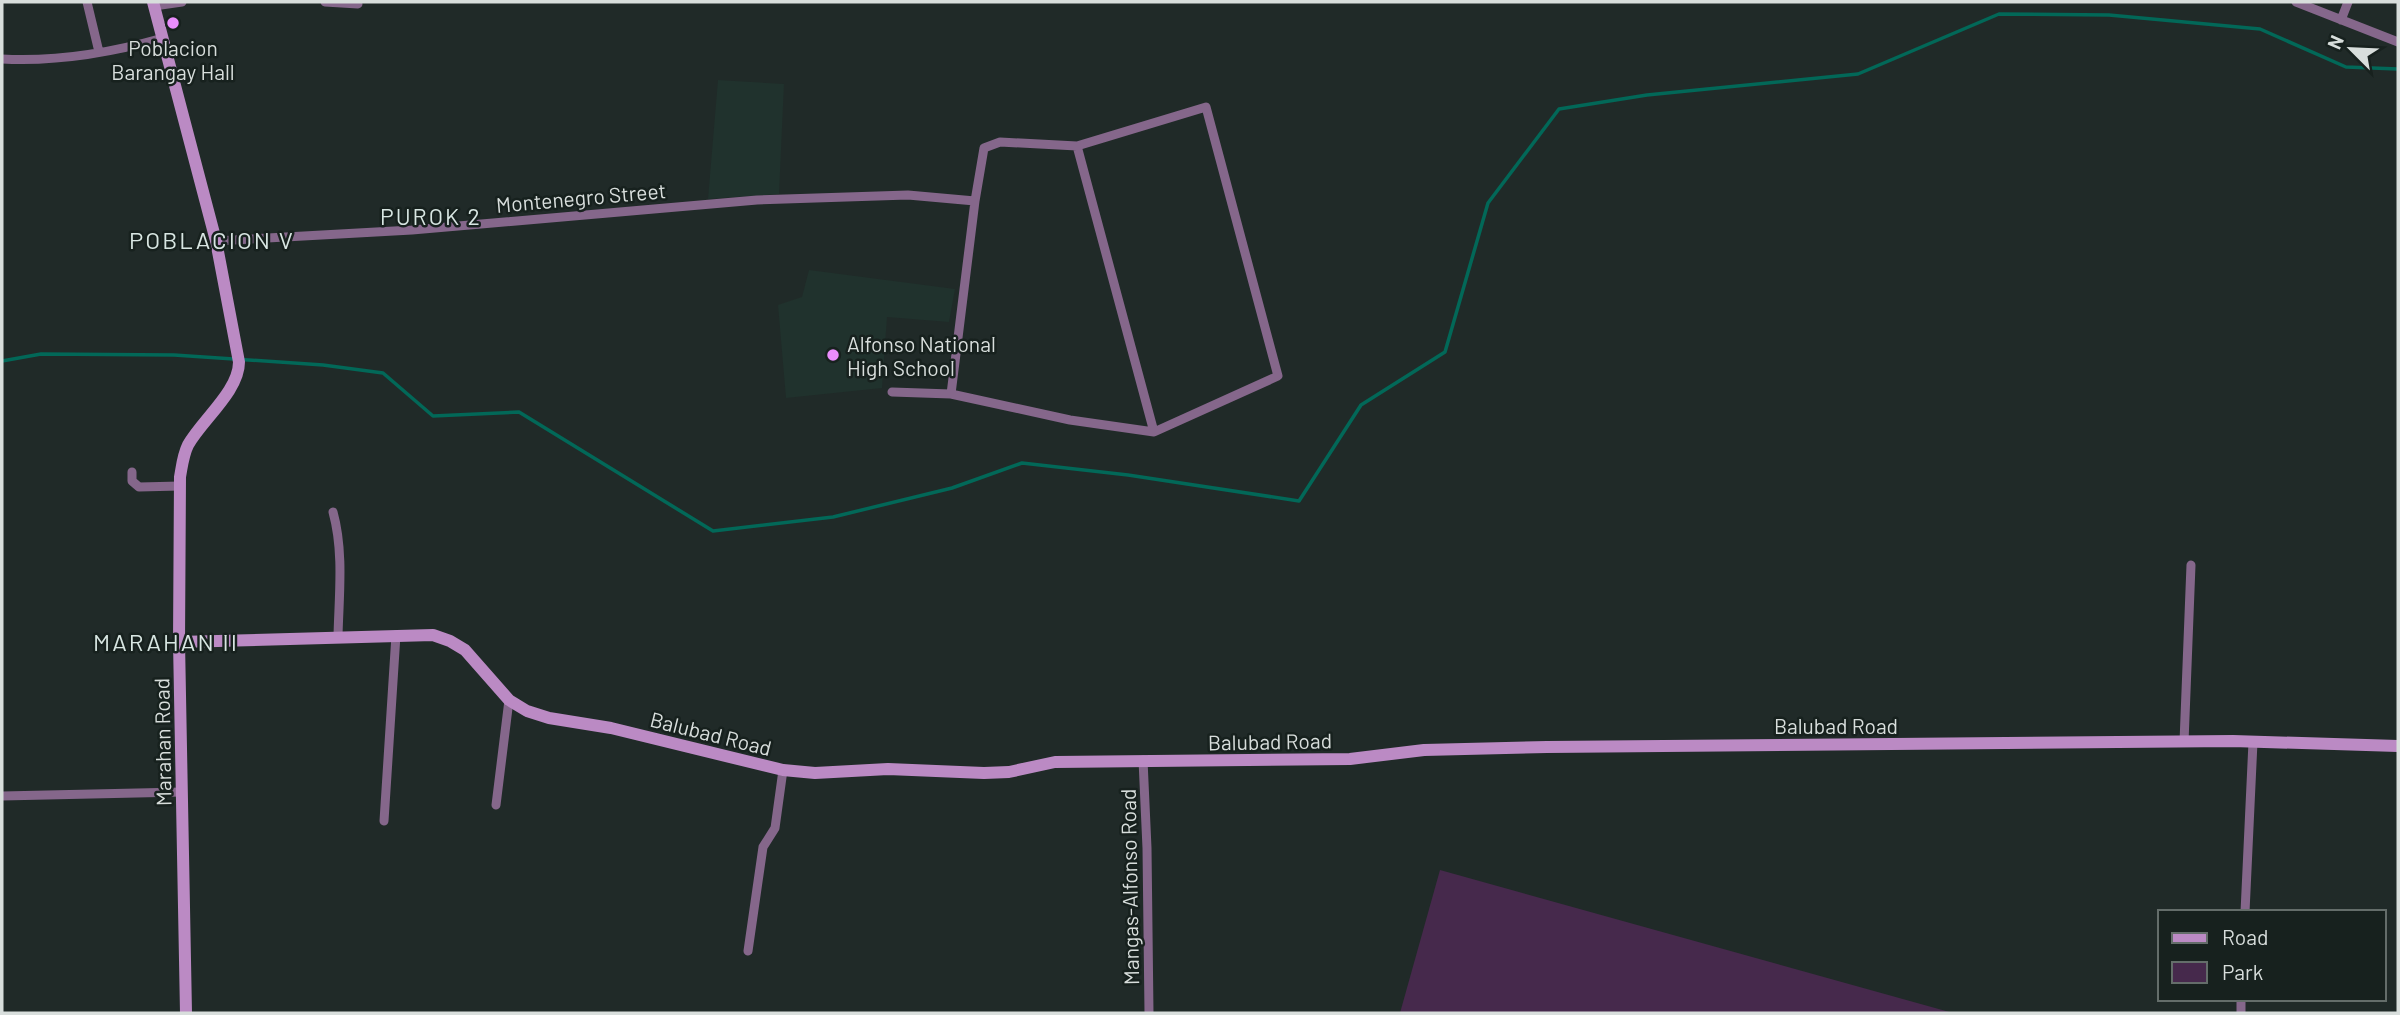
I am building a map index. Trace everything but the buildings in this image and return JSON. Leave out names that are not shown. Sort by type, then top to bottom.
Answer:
[{"type":"street","points":[[87,2],[99,52]]},
{"type":"street","points":[[181,2],[153,4],[216,241]]},
{"type":"street","points":[[325,2],[358,4]]},
{"type":"street","points":[[2296,2],[2398,42]]},
{"type":"street","points":[[2341,20],[2348,2]]},
{"type":"street","points":[[2,59],[54,60],[130,47],[163,38]]},
{"type":"street","points":[[892,392],[951,394],[1070,420],[1154,432],[1278,376],[1206,107],[1077,146],[1000,142],[984,148],[951,394]]},
{"type":"street","points":[[1077,146],[1154,432]]},
{"type":"street","name":"Montenegro Street","points":[[216,241],[412,230],[757,200],[908,195],[975,201]]},
{"type":"street","name":"Marahan Road","points":[[186,1013],[179,642],[180,485],[183,459],[188,445],[236,380],[239,362],[216,241]]},
{"type":"street","points":[[132,472],[132,481],[139,487],[180,485]]},
{"type":"street","points":[[333,512],[340,550],[338,636]]},
{"type":"street","points":[[2184,742],[2191,565]]},
{"type":"street","points":[[384,821],[396,635]]},
{"type":"street","name":"Balubad Road","points":[[179,642],[433,635],[465,650],[509,700],[548,719],[611,728],[783,770],[815,773],[887,769],[984,773],[1009,772],[1055,762],[1350,759],[1424,750],[1547,747],[2184,742],[2398,746]]},
{"type":"street","points":[[496,805],[509,700]]},
{"type":"street","points":[[2245,910],[2253,742]]},
{"type":"street","name":"Mangas-Alfonso Road","points":[[1143,760],[1149,1013]]},
{"type":"street","points":[[748,951],[763,848],[775,828],[783,770]]},
{"type":"street","points":[[2,796],[182,792]]},
{"type":"shaded area","points":[[718,80],[784,84],[779,194],[708,199]]},
{"type":"shaded area","name":"Alfonso National High School","points":[[809,270],[955,289],[949,322],[887,317],[882,388],[786,398],[778,305],[802,297]]},
{"type":"green space","points":[[1440,870],[1953,1013],[1400,1013]]},
{"type":"waterway","points":[[2,361],[41,354],[174,355],[323,365],[383,373],[433,416],[519,412],[713,531],[833,517],[952,488],[1022,463],[1128,475],[1299,501],[1361,405],[1445,352],[1488,203],[1559,109],[1647,95],[1858,74],[1999,14],[2109,15],[2260,29],[2346,67],[2398,69]]},
{"type":"place","name":"Poblacion Barangay Hall","points":[[173,23]]},
{"type":"place","name":"Alfonso National High School","points":[[833,355]]},
{"type":"district","name":"PUROK 2","points":[[431,216]]},
{"type":"district","name":"POBLACION V","points":[[212,239]]},
{"type":"district","name":"MARAHAN II","points":[[166,641]]}]
